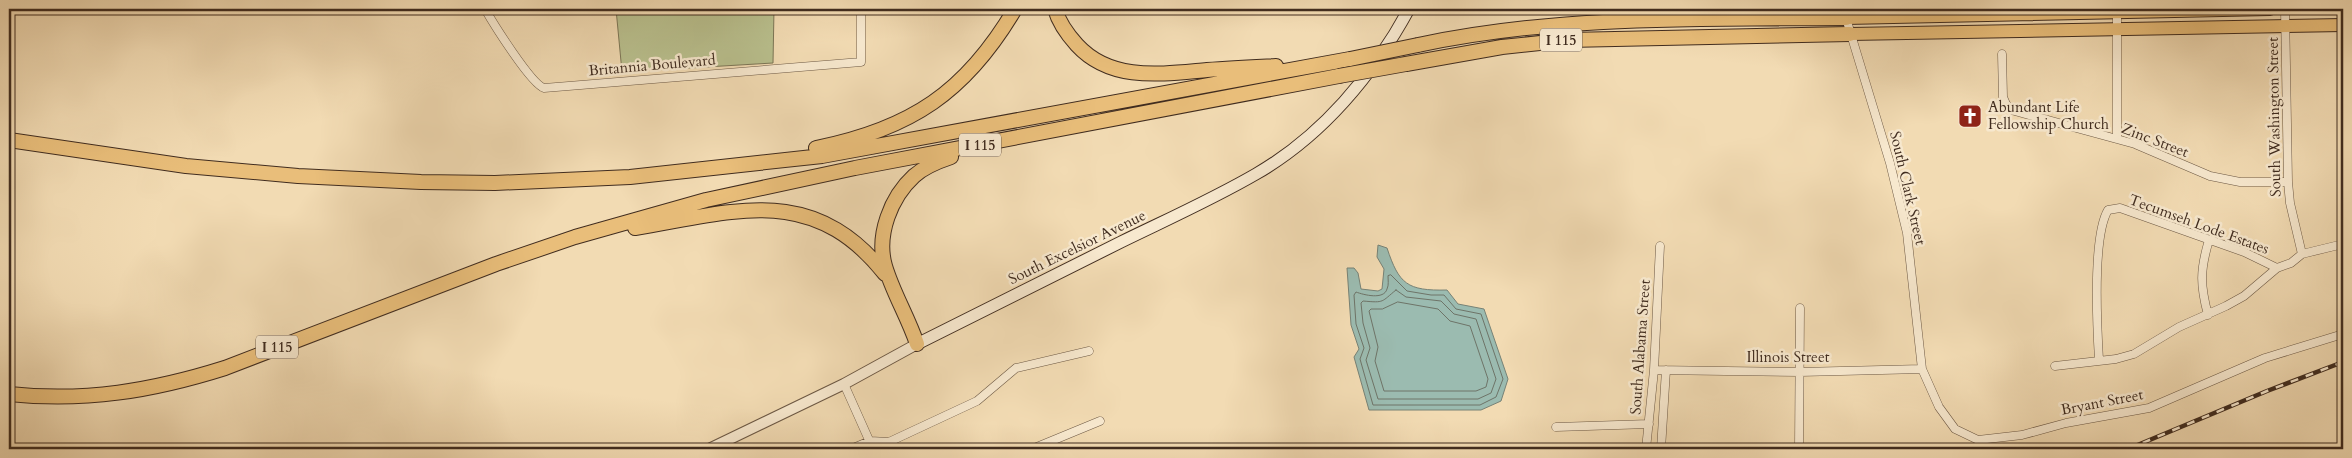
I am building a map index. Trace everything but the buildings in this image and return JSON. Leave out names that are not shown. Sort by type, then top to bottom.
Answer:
[{"type":"highway","points":[[713,167],[746,158],[809,149],[864,137],[890,128],[935,102],[964,76],[986,52],[1015,9]]},
{"type":"highway","points":[[1055,9],[1068,36],[1085,54],[1102,65],[1123,72],[1170,73],[1349,60]]},
{"type":"highway","name":"I 115","points":[[9,140],[186,166],[298,176],[421,182],[563,180],[630,176],[830,155],[1490,33],[1590,22],[1846,18]]},
{"type":"highway","name":"I 115","points":[[9,394],[58,397],[101,396],[186,380],[224,368],[496,264],[575,237],[706,200],[776,184],[1339,76],[1502,47],[1568,40],[1850,34]]},
{"type":"highway","points":[[917,344],[884,265],[883,234],[898,194],[915,175],[937,162],[965,153],[1093,123]]},
{"type":"highway","points":[[575,237],[736,212],[788,211],[814,218],[835,228],[855,243],[875,262],[891,282]]},
{"type":"main road","name":"South Excelsior Avenue","points":[[917,344],[1209,199],[1257,173],[1284,155],[1311,134],[1346,99],[1377,60],[1409,9]]},
{"type":"main road","points":[[1846,18],[2048,11],[2117,12],[2270,9]]},
{"type":"main road","points":[[1850,34],[2343,25]]},
{"type":"street","name":"Britannia Boulevard","points":[[486,9],[528,74],[539,86],[544,88],[861,62],[861,9]]},
{"type":"street","name":"South Washington Street","points":[[2285,9],[2288,182],[2290,203],[2302,254]]},
{"type":"street","points":[[2048,11],[2049,31]]},
{"type":"street","points":[[2117,12],[2117,139]]},
{"type":"street","name":"South Clark Street","points":[[1846,18],[1890,162],[1907,233],[1922,369]]},
{"type":"street","name":"Zinc Street","points":[[2002,54],[2003,97],[2011,110],[2151,150],[2216,178],[2240,182],[2288,182]]},
{"type":"street","name":"Tecumseh Lode Estates","points":[[2277,268],[2244,252],[2120,208],[2108,210],[2103,218],[2099,253],[2097,314],[2099,360],[2134,354],[2179,327],[2208,315],[2244,296],[2277,268],[2291,263],[2302,254],[2343,244]]},
{"type":"street","points":[[2208,315],[2201,288],[2202,268],[2209,240]]},
{"type":"street","name":"South Alabama Street","points":[[1646,449],[1654,370],[1660,246]]},
{"type":"street","points":[[1799,449],[1800,308]]},
{"type":"street","name":"Bryant Street","points":[[1922,369],[1939,407],[1955,429],[1978,440],[2022,435],[2066,422],[2149,408],[2265,358],[2343,334]]},
{"type":"street","name":"South Excelsior Avenue","points":[[709,449],[844,384],[917,344]]},
{"type":"street","points":[[851,449],[870,441],[889,442],[977,401],[1016,368],[1089,351]]},
{"type":"street","points":[[2055,366],[2099,360]]},
{"type":"street","name":"Illinois Street","points":[[1654,370],[1800,372],[1922,369]]},
{"type":"street","name":"South Alabama Street","points":[[1661,449],[1666,370]]},
{"type":"street","points":[[844,384],[873,449]]},
{"type":"street","points":[[1032,449],[1100,421]]},
{"type":"street","points":[[1556,427],[1649,424]]},
{"type":"green space","points":[[616,9],[774,9],[773,63],[622,72]]},
{"type":"water","points":[[1378,245],[1387,248],[1396,270],[1406,283],[1422,289],[1447,290],[1458,304],[1484,309],[1508,379],[1501,401],[1481,410],[1369,410],[1354,357],[1359,349],[1351,325],[1347,268],[1354,268],[1358,273],[1361,289],[1378,291],[1382,289],[1384,269],[1377,257]]},
{"type":"railway","points":[[2128,449],[2267,391],[2343,362]]},
{"type":"place","name":"Abundant Life Fellowship Church","points":[[1970,116]]}]
